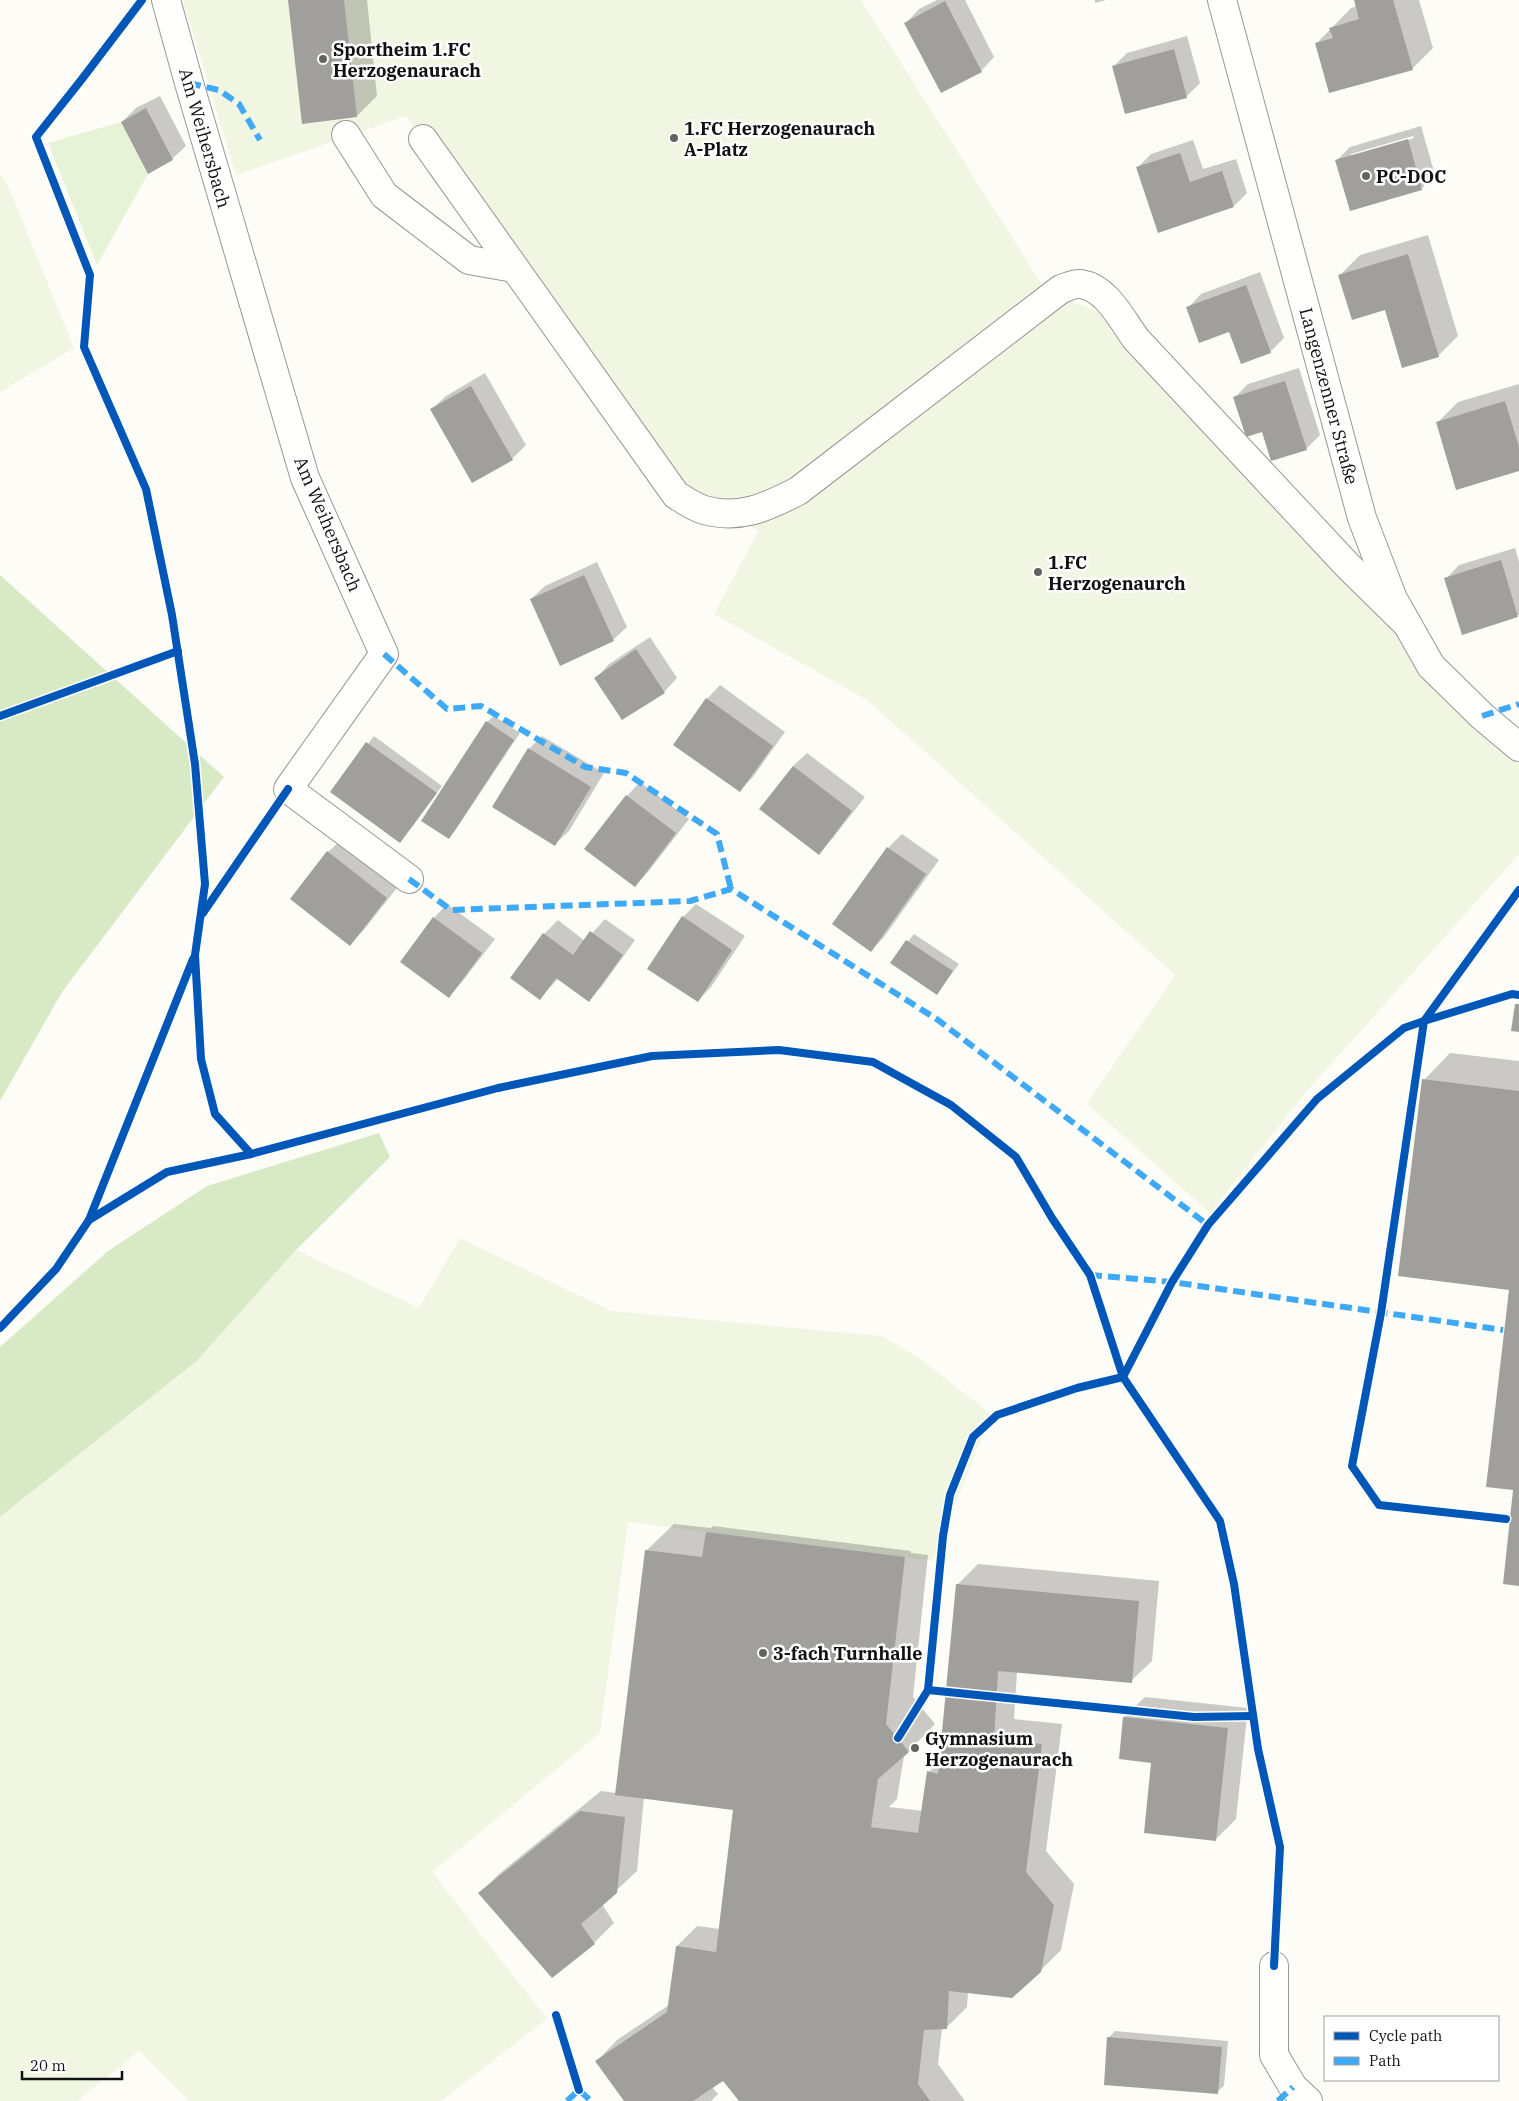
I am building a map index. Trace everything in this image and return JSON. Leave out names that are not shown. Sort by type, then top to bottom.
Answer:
[{"type":"street","name":"Am Weihersbach","points":[[166,0],[188,83],[305,478],[384,654],[288,789],[409,879]]},
{"type":"street","name":"Langenzenner Straße","points":[[1222,0],[1362,518],[1393,599],[1431,666],[1482,716],[1519,748]]},
{"type":"street","points":[[346,136],[384,195],[469,260],[514,268]]},
{"type":"street","points":[[423,139],[676,495],[703,510],[732,514],[764,508],[798,491],[1062,289],[1079,284],[1095,288],[1110,303],[1136,339],[1347,566],[1407,624]]},
{"type":"street","points":[[1274,1966],[1274,2055],[1293,2087],[1308,2101]]},
{"type":"green space","name":"1.FC Herzogenaurch","points":[[183,0],[861,0],[1048,294],[1098,311],[1388,625],[1423,677],[1472,727],[1519,765],[1519,854],[1306,1092],[1210,1213],[1087,1104],[1175,975],[867,700],[714,614],[759,530],[689,501],[406,116],[236,175]]},
{"type":"green space","points":[[121,122],[148,174],[97,265],[48,143]]},
{"type":"green space","points":[[0,174],[6,181],[74,348],[0,392]]},
{"type":"green space","points":[[0,575],[224,777],[62,992],[0,1101]]},
{"type":"green space","points":[[379,1133],[390,1157],[296,1250],[197,1361],[0,1517],[0,1347],[108,1251],[207,1186]]},
{"type":"green space","points":[[460,1238],[611,1311],[882,1336],[919,1358],[991,1414],[933,1561],[628,1522],[600,1733],[432,1872],[547,2019],[441,2101],[189,2101],[139,2051],[77,2101],[0,2101],[0,1517],[197,1361],[296,1250],[419,1308]]},
{"type":"building","name":"Sportheim 1.FC Herzogenaurach","points":[[288,0],[344,0],[357,117],[302,124]]},
{"type":"building","points":[[1354,0],[1393,0],[1413,70],[1329,93],[1315,43],[1333,38],[1329,28],[1359,19]]},
{"type":"building","points":[[945,1],[982,72],[941,93],[904,23]]},
{"type":"building","points":[[1174,49],[1187,98],[1125,114],[1112,66]]},
{"type":"building","points":[[146,108],[173,160],[148,174],[121,122]]},
{"type":"building","points":[[1408,139],[1422,190],[1350,211],[1335,160]]},
{"type":"building","points":[[1180,153],[1190,182],[1222,171],[1234,207],[1158,233],[1136,167]]},
{"type":"building","points":[[1408,254],[1439,357],[1402,368],[1385,310],[1352,320],[1338,275]]},
{"type":"building","points":[[1246,285],[1271,353],[1241,364],[1229,332],[1199,343],[1186,307]]},
{"type":"building","points":[[1285,381],[1307,450],[1271,461],[1262,432],[1246,437],[1233,397]]},
{"type":"building","points":[[471,386],[513,460],[472,483],[430,409]]},
{"type":"building","points":[[1505,401],[1519,447],[1519,471],[1456,490],[1436,422]]},
{"type":"building","points":[[1501,560],[1518,617],[1462,635],[1444,578]]},
{"type":"building","points":[[584,575],[614,641],[560,666],[530,599]]},
{"type":"building","points":[[636,649],[665,693],[622,720],[594,678]]},
{"type":"building","points":[[706,698],[773,746],[740,792],[673,745]]},
{"type":"building","points":[[486,721],[514,740],[449,839],[421,821]]},
{"type":"building","points":[[366,742],[437,793],[400,843],[330,792]]},
{"type":"building","points":[[528,748],[591,787],[555,846],[492,807]]},
{"type":"building","points":[[793,766],[852,811],[819,855],[759,809]]},
{"type":"building","points":[[626,795],[676,833],[635,887],[584,849]]},
{"type":"building","points":[[887,847],[926,874],[871,952],[832,924]]},
{"type":"building","points":[[327,851],[387,898],[350,946],[290,899]]},
{"type":"building","points":[[682,916],[732,950],[698,1002],[647,969]]},
{"type":"building","points":[[433,917],[482,953],[449,998],[400,962]]},
{"type":"building","points":[[590,931],[623,955],[589,1002],[556,978],[540,1000],[510,978],[543,933],[573,955]]},
{"type":"building","points":[[906,940],[953,971],[937,995],[890,963]]},
{"type":"building","points":[[1515,1004],[1519,1004],[1519,1032],[1511,1031]]},
{"type":"building","points":[[1422,1079],[1519,1091],[1519,1586],[1503,1584],[1513,1490],[1486,1487],[1509,1290],[1398,1276]]},
{"type":"building","points":[[706,1532],[905,1557],[886,1724],[909,1752],[878,1779],[871,1827],[918,1833],[927,1771],[938,1774],[956,1584],[1139,1601],[1132,1683],[998,1671],[994,1739],[1042,1744],[1026,1872],[1054,1905],[1041,1972],[1012,1998],[949,1991],[947,2029],[924,2030],[918,2084],[930,2101],[739,2101],[723,2081],[693,2101],[624,2101],[595,2061],[667,2012],[676,1946],[716,1952],[733,1810],[615,1795],[645,1550],[702,1557]]},
{"type":"building","points":[[1123,1717],[1228,1728],[1216,1841],[1144,1833],[1151,1763],[1119,1759]]},
{"type":"building","points":[[580,1811],[625,1817],[617,1893],[581,1924],[595,1944],[552,1978],[478,1893]]},
{"type":"building","points":[[1107,2037],[1222,2047],[1218,2094],[1104,2085]]},
{"type":"marked path","points":[[189,83],[219,90],[239,104],[260,140]]},
{"type":"marked path","points":[[384,654],[447,709],[481,706],[585,767],[626,773],[717,834],[731,889]]},
{"type":"marked path","points":[[1482,716],[1519,704]]},
{"type":"marked path","points":[[409,879],[451,910],[690,901],[731,889],[938,1020],[1208,1225]]},
{"type":"marked path","points":[[1090,1275],[1172,1282],[1503,1330]]},
{"type":"marked path","points":[[1278,2101],[1293,2087]]},
{"type":"marked path","points":[[567,2101],[579,2090],[591,2101]]},
{"type":"cycle path","points":[[142,0],[36,137],[90,275],[84,347],[146,489],[172,615],[195,764],[205,884],[195,955],[201,1059],[215,1114],[251,1154]]},
{"type":"cycle path","points":[[0,716],[178,651]]},
{"type":"cycle path","points":[[203,913],[288,789]]},
{"type":"cycle path","points":[[1123,1377],[1172,1282],[1208,1225],[1317,1099],[1404,1028],[1424,1021],[1519,890]]},
{"type":"cycle path","points":[[0,1328],[56,1269],[89,1220],[193,959]]},
{"type":"cycle path","points":[[1506,1519],[1379,1505],[1352,1466],[1381,1313],[1424,1021],[1512,994],[1519,995]]},
{"type":"cycle path","points":[[89,1220],[167,1172],[251,1154],[498,1088],[652,1056],[779,1050],[873,1062],[951,1105],[1016,1157],[1052,1218],[1090,1275],[1123,1377]]},
{"type":"cycle path","points":[[898,1738],[928,1690],[943,1536],[950,1495],[973,1437],[997,1415],[1077,1388],[1123,1377],[1220,1521],[1234,1584],[1258,1749],[1280,1847],[1274,1966]]},
{"type":"cycle path","points":[[928,1690],[1194,1717],[1253,1716]]},
{"type":"cycle path","points":[[556,2015],[579,2090]]},
{"type":"place","name":"Sportheim 1.FC Herzogenaurach","points":[[323,59]]},
{"type":"place","name":"1.FC Herzogenaurach A-Platz","points":[[674,138]]},
{"type":"place","name":"PC-DOC","points":[[1366,176]]},
{"type":"place","name":"1.FC Herzogenaurch","points":[[1038,572]]},
{"type":"place","name":"3-fach Turnhalle","points":[[763,1653]]},
{"type":"place","name":"Gymnasium Herzogenaurach","points":[[915,1748]]}]
